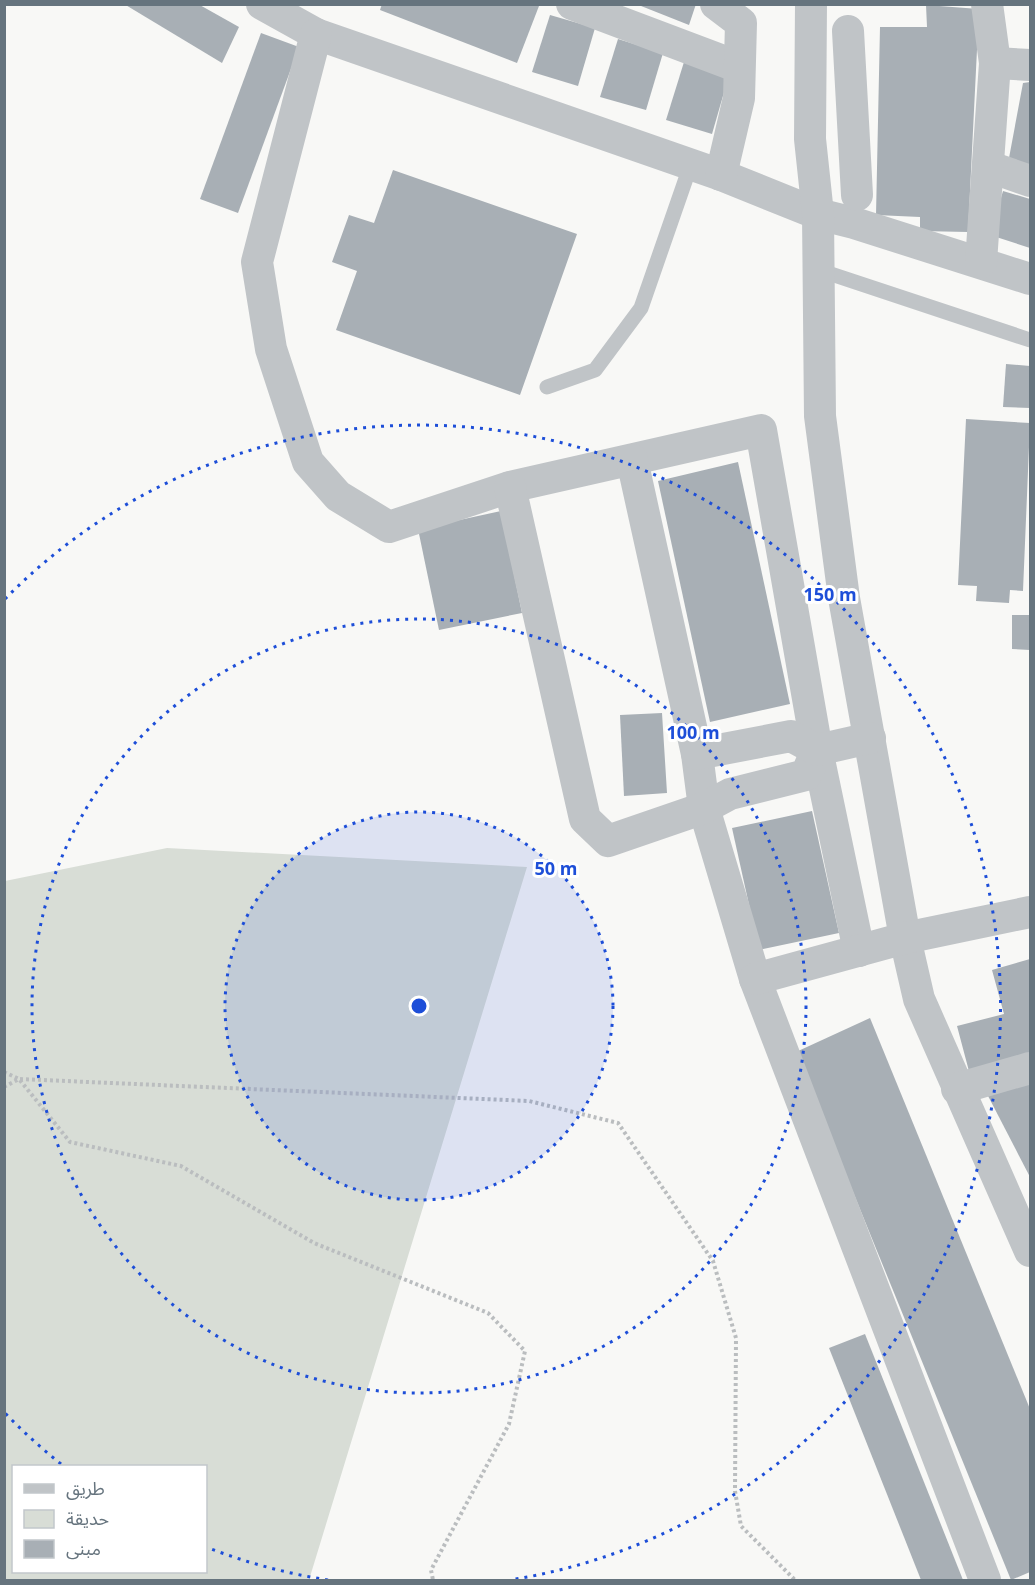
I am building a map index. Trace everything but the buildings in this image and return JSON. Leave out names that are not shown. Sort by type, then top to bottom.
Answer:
[{"type":"street","points":[[262,4],[316,34],[691,164],[818,214],[981,262],[1030,279]]},
{"type":"street","points":[[572,4],[739,67]]},
{"type":"street","points":[[716,4],[741,23],[739,98],[721,175]]},
{"type":"street","points":[[981,262],[990,167],[995,63],[987,4]]},
{"type":"street","points":[[812,13],[810,139],[818,214],[820,416],[843,598],[905,938],[919,999],[957,1089],[1021,1207],[1030,1251]]},
{"type":"street","points":[[848,31],[857,195]]},
{"type":"street","points":[[316,34],[257,262],[271,349],[308,462],[338,496],[389,527],[510,487],[761,430],[817,750],[859,951]]},
{"type":"street","points":[[995,63],[1030,65]]},
{"type":"street","points":[[810,139],[854,138]]},
{"type":"street","points":[[990,167],[1030,181]]},
{"type":"street","points":[[632,460],[697,754],[704,808],[755,979],[985,1581]]},
{"type":"street","points":[[510,487],[585,819],[608,841],[704,808],[730,794],[806,775],[817,750]]},
{"type":"street","points":[[697,754],[791,736],[817,750],[870,738]]},
{"type":"street","points":[[755,979],[905,938],[1030,912]]},
{"type":"street","points":[[957,1089],[1030,1068]]},
{"type":"lane","points":[[547,387],[595,370],[641,308],[691,164]]},
{"type":"lane","points":[[819,270],[1030,340]]},
{"type":"path","points":[[4,1071],[19,1079],[70,1143],[181,1166],[314,1243],[488,1313],[525,1351],[509,1424],[431,1570],[433,1581]]},
{"type":"path","points":[[4,1087],[19,1079],[529,1101],[618,1123],[713,1261],[736,1338],[735,1491],[741,1526],[795,1581]]},
{"type":"green space","points":[[167,848],[527,867],[309,1580],[5,1580],[5,881]]}]
